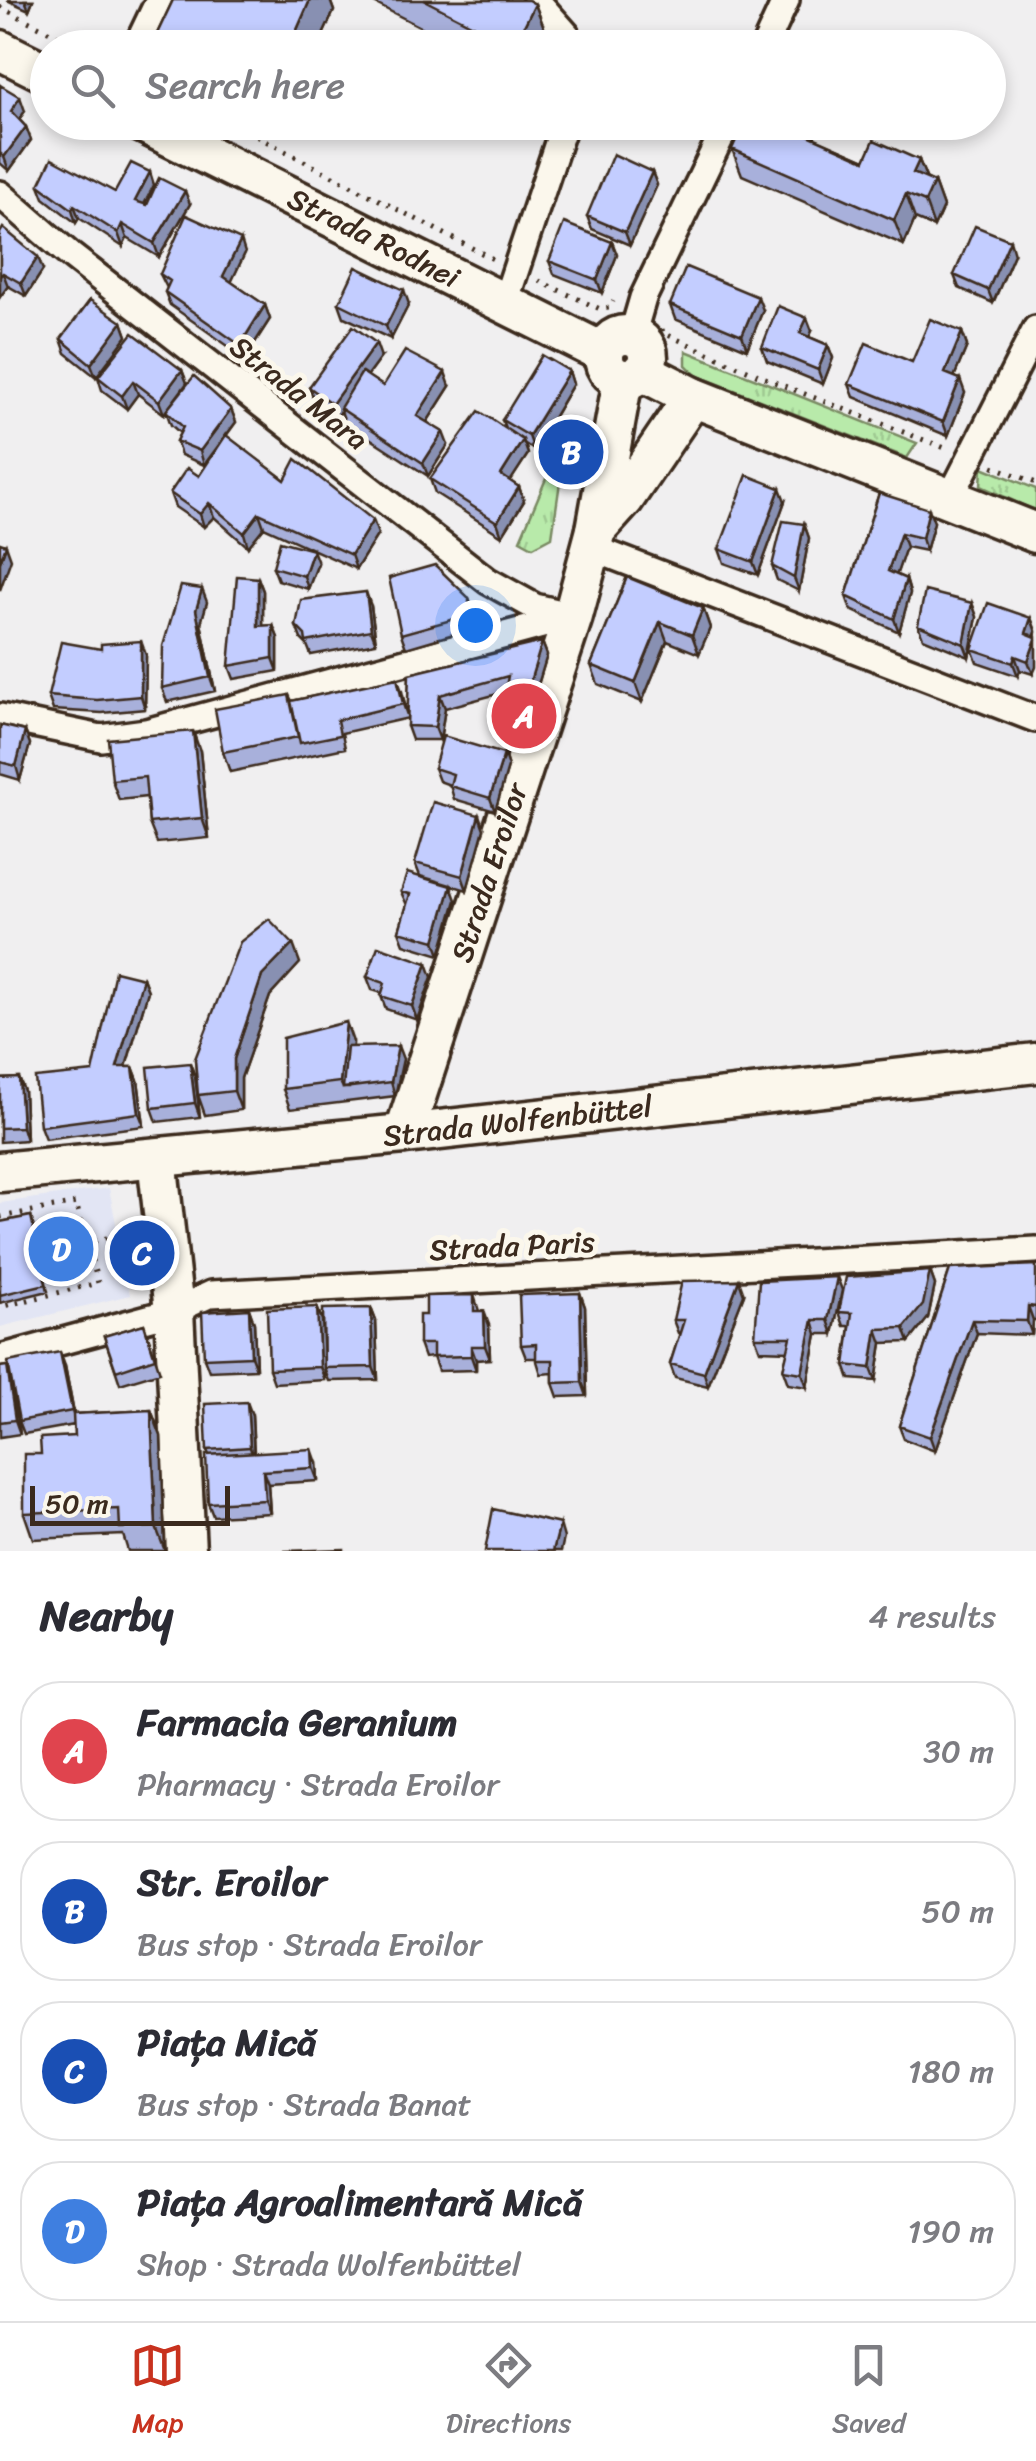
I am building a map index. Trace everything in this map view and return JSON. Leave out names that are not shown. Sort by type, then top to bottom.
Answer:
[{"type":"main road","points":[[0,50],[30,65]]},
{"type":"main road","name":"Strada Rodnei","points":[[181,140],[511,288],[693,397],[1036,533]]},
{"type":"main road","name":"Strada Eroilor","points":[[404,1134],[573,616],[594,539],[626,360]]},
{"type":"main road","points":[[594,539],[693,397]]},
{"type":"main road","name":"Strada Wolfenbüttel","points":[[0,1172],[404,1134],[1036,1064]]},
{"type":"main road","points":[[157,1158],[174,1311],[186,1551]]},
{"type":"street","points":[[145,30],[159,0]]},
{"type":"street","points":[[536,0],[563,30]]},
{"type":"street","points":[[772,30],[786,0]]},
{"type":"street","points":[[511,288],[559,140]]},
{"type":"street","points":[[626,360],[643,298],[719,140]]},
{"type":"street","name":"Strada Mara","points":[[0,194],[70,255],[488,581],[535,607],[573,616]]},
{"type":"street","points":[[950,498],[1036,328]]},
{"type":"street","points":[[594,539],[1036,719]]},
{"type":"street","points":[[0,717],[101,738],[146,732],[573,616]]},
{"type":"street","name":"Strada Paris","points":[[0,1358],[174,1311],[211,1294],[1036,1250]]},
{"type":"path","points":[[0,6],[47,30]]},
{"type":"path","points":[[260,140],[511,288],[600,309],[610,308],[619,286],[667,309],[663,334],[952,451]]},
{"type":"path","points":[[983,462],[1036,483]]},
{"type":"path","points":[[0,1216],[76,1203],[98,1282],[0,1308]]},
{"type":"path","points":[[18,1258],[132,1232]]},
{"type":"shaded area","points":[[109,1188],[130,1295],[0,1327],[0,1203]]},
{"type":"green space","points":[[686,351],[917,443],[907,458],[696,375],[686,365]]},
{"type":"green space","points":[[568,427],[552,537],[533,547],[520,540]]},
{"type":"green space","points":[[982,467],[1036,489],[1036,511],[981,486]]},
{"type":"building","points":[[173,0],[310,0],[297,30],[159,30]]},
{"type":"building","points":[[424,0],[528,0],[535,4],[522,30],[483,30]]},
{"type":"building","points":[[0,85],[20,97],[11,111],[26,127],[4,157],[0,153]]},
{"type":"building","points":[[736,140],[820,140],[865,160],[874,140],[919,160],[913,173],[934,182],[925,202],[906,194],[894,220],[732,149]]},
{"type":"building","points":[[613,154],[652,172],[625,232],[587,216]]},
{"type":"building","points":[[52,158],[115,192],[131,163],[150,172],[135,201],[147,205],[159,178],[185,191],[154,243],[122,224],[118,233],[74,205],[72,209],[39,185]]},
{"type":"building","points":[[186,215],[241,240],[223,276],[265,305],[240,345],[165,292],[170,281],[160,274]]},
{"type":"building","points":[[564,223],[612,242],[597,280],[549,261]]},
{"type":"building","points":[[975,226],[1010,240],[988,290],[954,275]]},
{"type":"building","points":[[3,228],[38,257],[21,283],[3,273],[0,276]]},
{"type":"building","points":[[356,267],[404,290],[386,326],[339,303]]},
{"type":"building","points":[[686,267],[758,297],[742,335],[670,305]]},
{"type":"building","points":[[90,300],[122,322],[91,364],[61,339]]},
{"type":"building","points":[[778,306],[807,318],[800,333],[828,345],[818,370],[762,347]]},
{"type":"building","points":[[930,319],[962,332],[945,373],[960,379],[943,422],[849,384],[866,343],[912,362]]},
{"type":"building","points":[[353,326],[376,343],[332,404],[309,387]]},
{"type":"building","points":[[133,333],[182,370],[159,401],[133,381],[122,396],[98,377]]},
{"type":"building","points":[[405,351],[445,372],[417,416],[443,432],[423,463],[340,408],[362,372],[383,386]]},
{"type":"building","points":[[542,355],[569,371],[529,436],[502,420]]},
{"type":"building","points":[[194,376],[231,409],[200,451],[176,441],[183,427],[166,411]]},
{"type":"building","points":[[479,411],[523,440],[501,475],[519,487],[497,522],[430,479]]},
{"type":"building","points":[[226,435],[285,480],[296,459],[373,520],[351,555],[259,513],[244,533],[209,503],[200,514],[170,493],[187,468],[199,476]]},
{"type":"building","points":[[747,475],[780,488],[753,562],[719,549]]},
{"type":"building","points":[[879,493],[929,509],[922,538],[901,533],[888,571],[906,579],[894,619],[846,596]]},
{"type":"building","points":[[783,521],[804,524],[794,578],[772,566]]},
{"type":"building","points":[[280,541],[313,550],[304,576],[273,567]]},
{"type":"building","points":[[435,565],[469,598],[469,615],[401,634],[389,578]]},
{"type":"building","points":[[237,576],[258,578],[258,626],[273,625],[273,658],[229,666]]},
{"type":"building","points":[[627,577],[703,608],[692,635],[660,622],[635,683],[591,665]]},
{"type":"building","points":[[181,586],[202,589],[196,610],[210,677],[162,688],[163,646]]},
{"type":"building","points":[[925,591],[972,603],[964,644],[918,625]]},
{"type":"building","points":[[366,592],[371,630],[306,642],[296,626],[301,600]]},
{"type":"building","points":[[988,603],[1031,618],[1026,633],[1036,639],[1028,661],[1015,656],[1013,663],[972,649]]},
{"type":"building","points":[[141,641],[141,696],[97,700],[48,696],[61,642],[101,649],[101,644]]},
{"type":"building","points":[[542,642],[522,708],[503,702],[508,676],[440,695],[435,727],[407,726],[409,674]]},
{"type":"building","points":[[397,678],[403,704],[337,720],[340,735],[300,743],[291,701]]},
{"type":"building","points":[[289,695],[298,737],[223,752],[215,709]]},
{"type":"building","points":[[0,725],[25,731],[16,766],[0,762]]},
{"type":"building","points":[[193,731],[202,818],[149,823],[145,777],[112,780],[108,739]]},
{"type":"building","points":[[443,736],[504,754],[490,798],[450,786],[453,774],[434,768]]},
{"type":"building","points":[[433,802],[479,815],[462,876],[415,863]]},
{"type":"building","points":[[407,873],[451,886],[435,941],[399,931],[410,894],[401,892]]},
{"type":"building","points":[[269,919],[293,944],[262,976],[234,1059],[234,1091],[198,1095],[195,1059],[240,942]]},
{"type":"building","points":[[378,946],[427,963],[412,1006],[381,996],[385,983],[367,977]]},
{"type":"building","points":[[115,971],[143,978],[117,1067],[133,1067],[139,1113],[40,1126],[35,1078],[93,1072]]},
{"type":"building","points":[[346,1022],[340,1082],[283,1089],[283,1038]]},
{"type":"building","points":[[398,1046],[391,1082],[343,1088],[347,1047]]},
{"type":"building","points":[[190,1063],[195,1103],[152,1108],[148,1067]]},
{"type":"building","points":[[19,1078],[22,1127],[0,1128],[0,1079]]},
{"type":"building","points":[[31,1216],[46,1284],[0,1295],[0,1222]]},
{"type":"building","points":[[1036,1265],[1036,1307],[1028,1306],[1027,1321],[972,1320],[930,1437],[899,1426],[950,1269]]},
{"type":"building","points":[[930,1271],[923,1305],[904,1328],[877,1329],[871,1368],[845,1365],[852,1313],[839,1312],[846,1277]]},
{"type":"building","points":[[837,1277],[828,1320],[813,1320],[802,1373],[783,1370],[791,1337],[755,1337],[759,1281]]},
{"type":"building","points":[[739,1280],[704,1373],[670,1364],[684,1320],[673,1320],[682,1281]]},
{"type":"building","points":[[580,1293],[582,1382],[553,1383],[553,1360],[536,1360],[536,1344],[521,1345],[519,1295]]},
{"type":"building","points":[[474,1295],[474,1311],[484,1311],[485,1346],[471,1346],[471,1356],[433,1357],[433,1344],[419,1344],[419,1315],[426,1315],[426,1296]]},
{"type":"building","points":[[317,1307],[320,1367],[269,1369],[267,1309]]},
{"type":"building","points":[[371,1308],[373,1367],[324,1368],[323,1309]]},
{"type":"building","points":[[249,1309],[251,1356],[204,1358],[202,1312]]},
{"type":"building","points":[[144,1324],[155,1358],[116,1371],[104,1336]]},
{"type":"building","points":[[60,1352],[72,1411],[19,1421],[8,1362]]},
{"type":"building","points":[[7,1366],[15,1420],[0,1422],[0,1367]]},
{"type":"building","points":[[247,1402],[250,1447],[207,1450],[205,1404]]},
{"type":"building","points":[[151,1410],[156,1527],[120,1528],[119,1509],[24,1513],[24,1454],[41,1454],[40,1438],[74,1436],[73,1414]]},
{"type":"building","points":[[312,1449],[313,1468],[263,1471],[265,1500],[208,1503],[206,1455]]},
{"type":"building","points":[[493,1509],[560,1524],[553,1551],[485,1551]]},
{"type":"place","name":"Str. Eroilor","points":[[571,452]]},
{"type":"place","name":"Farmacia Geranium","points":[[524,716]]},
{"type":"place","name":"Piața Agroalimentară Mică","points":[[61,1249]]},
{"type":"place","name":"Piața Mică","points":[[142,1253]]}]
